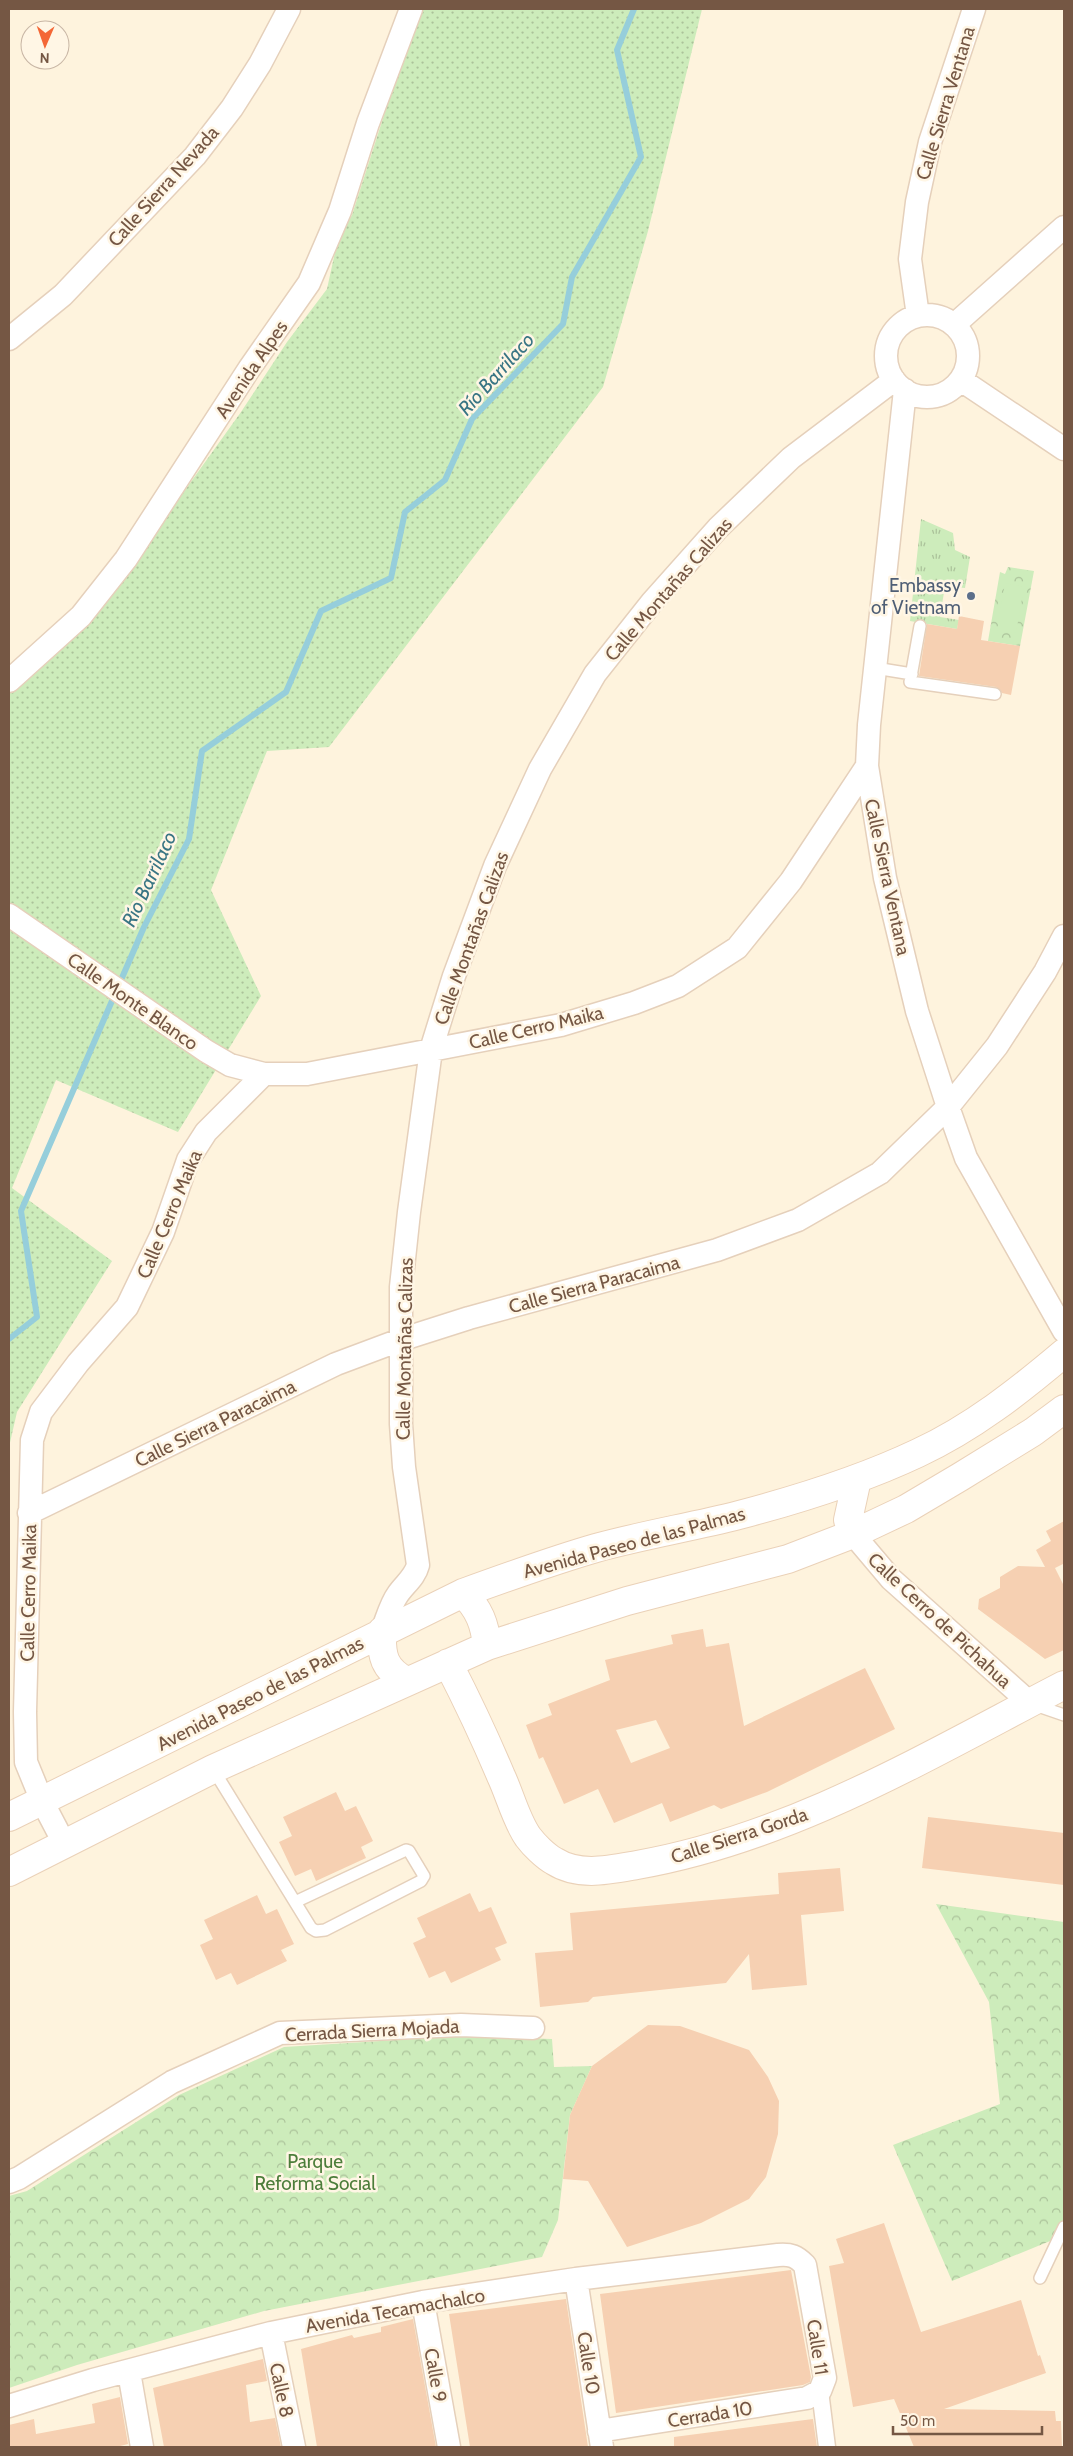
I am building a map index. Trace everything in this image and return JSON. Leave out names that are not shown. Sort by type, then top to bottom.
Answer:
[{"type":"main road","name":"Avenida Paseo de las Palmas","points":[[9,1817],[382,1631],[463,1593],[514,1574],[596,1548],[739,1515],[856,1479],[919,1452],[955,1433],[1012,1396],[1064,1353]]},
{"type":"main road","points":[[9,1872],[213,1769],[487,1646],[627,1601],[788,1559],[853,1534],[906,1509],[1033,1432],[1064,1409]]},
{"type":"main road","points":[[853,1534],[848,1520],[856,1479]]},
{"type":"main road","points":[[463,1593],[475,1604],[482,1617],[487,1646]]},
{"type":"main road","points":[[382,1631],[381,1646],[385,1661],[393,1674],[406,1681]]},
{"type":"main road","name":"Calle Sierra Gorda","points":[[448,1663],[482,1732],[528,1836],[553,1861],[571,1869],[586,1871],[611,1869],[681,1857],[738,1840],[798,1818],[904,1768],[1064,1685]]},
{"type":"street","name":"Calle Sierra Nevada","points":[[9,339],[63,295],[195,156],[237,100],[260,64],[289,9]]},
{"type":"street","name":"Avenida Alpes","points":[[9,681],[81,616],[126,559],[249,369],[309,283],[340,211],[368,123],[411,9]]},
{"type":"street","name":"Calle Sierra Ventana","points":[[918,316],[910,259],[917,202],[930,142],[974,9]]},
{"type":"street","points":[[954,325],[1064,228]]},
{"type":"street","points":[[918,316],[943,318],[954,325],[964,337],[968,351],[967,366],[961,380],[952,389],[929,397],[917,395],[900,385],[886,359],[887,348],[898,328],[918,316]]},
{"type":"street","points":[[961,380],[1064,449]]},
{"type":"street","name":"Calle Sierra Ventana","points":[[900,385],[867,766],[874,818],[917,1011],[966,1158],[1064,1331]]},
{"type":"street","name":"Calle Montañas Calizas","points":[[382,1631],[395,1600],[416,1573],[418,1565],[404,1467],[400,1340],[401,1287],[431,1050],[454,976],[495,866],[540,768],[595,674],[652,602],[718,528],[791,458],[900,385]]},
{"type":"street","name":"Calle Cerro Maika","points":[[65,1845],[42,1800],[26,1762],[29,1513],[32,1440],[41,1412],[78,1363],[128,1307],[163,1232],[188,1160],[206,1132],[264,1074],[307,1074],[561,1025],[634,1003],[678,986],[737,948],[791,881],[867,766]]},
{"type":"street","name":"Calle Monte Blanco","points":[[9,915],[206,1051],[230,1065],[264,1074]]},
{"type":"street","name":"Calle Sierra Paracaima","points":[[29,1513],[328,1368],[400,1340],[469,1318],[717,1250],[798,1220],[880,1173],[948,1107],[997,1046],[1045,972],[1064,936]]},
{"type":"street","name":"Calle Cerro de Pichahua","points":[[853,1534],[891,1579],[1030,1703]]},
{"type":"street","name":"Cerrada Sierra Mojada","points":[[9,2182],[19,2178],[172,2082],[280,2034],[461,2025],[533,2028]]},
{"type":"street","name":"Avenida Tecamachalco","points":[[9,2406],[271,2333],[423,2302],[576,2279],[790,2254]]},
{"type":"street","name":"Calle 11","points":[[790,2254],[797,2257],[805,2265],[824,2378],[820,2391],[827,2447]]},
{"type":"street","name":"Calle 10","points":[[576,2279],[600,2439]]},
{"type":"street","name":"Calle 9","points":[[423,2302],[449,2447]]},
{"type":"street","name":"Calle 8","points":[[271,2333],[294,2447]]},
{"type":"street","points":[[129,2372],[142,2447]]},
{"type":"street","name":"Cerrada 10","points":[[600,2439],[807,2398],[820,2391]]},
{"type":"lane","points":[[920,626],[910,682],[995,694]]},
{"type":"lane","points":[[875,668],[912,674]]},
{"type":"lane","points":[[1030,1703],[1064,1715]]},
{"type":"lane","points":[[213,1769],[311,1928],[316,1931],[326,1930],[420,1882],[424,1876],[409,1851],[406,1850],[295,1902]]},
{"type":"lane","points":[[1040,2278],[1064,2228]]},
{"type":"green space","points":[[418,9],[702,9],[648,231],[603,387],[329,747],[267,751],[211,890],[261,996],[178,1132],[56,1080],[12,1188],[112,1261],[17,1412],[9,1447],[9,694],[24,681],[132,564],[241,412],[287,342],[327,289],[337,243],[352,215]]},
{"type":"green space","points":[[921,519],[953,533],[955,550],[970,557],[965,588],[945,586],[940,617],[959,620],[957,629],[910,621]]},
{"type":"green space","points":[[1008,567],[1034,571],[1020,646],[988,641],[1000,572],[1005,574]]},
{"type":"green space","points":[[1005,583],[1024,587],[1016,633],[997,630]]},
{"type":"green space","points":[[936,1904],[1064,1922],[1064,2220],[1055,2239],[952,2281],[893,2145],[1000,2104],[989,2002]]},
{"type":"green space","name":"Parque Reforma Social","points":[[461,2036],[552,2039],[554,2067],[592,2066],[570,2115],[558,2220],[542,2257],[264,2311],[77,2365],[9,2388],[9,2196],[27,2191],[179,2095],[284,2047]]},
{"type":"building","points":[[959,616],[984,621],[981,640],[1020,646],[1011,695],[1002,693],[996,687],[919,676],[927,624],[957,629]]},
{"type":"building","points":[[1064,1521],[1064,1566],[1063,1564],[1055,1568],[1064,1586],[1064,1650],[1045,1659],[978,1609],[979,1599],[1000,1588],[1000,1577],[1018,1566],[1045,1567],[1036,1550],[1051,1541],[1046,1531]]},
{"type":"building","points":[[703,1629],[706,1647],[729,1643],[744,1726],[865,1668],[895,1729],[767,1792],[721,1809],[714,1805],[670,1822],[662,1803],[614,1823],[598,1789],[564,1804],[543,1757],[539,1759],[526,1725],[552,1715],[548,1704],[610,1680],[605,1660],[673,1644],[671,1635]],"holes":[[[656,1720],[670,1748],[631,1763],[616,1730]]]},
{"type":"building","points":[[336,1792],[345,1811],[356,1806],[373,1841],[361,1847],[366,1858],[316,1881],[311,1869],[295,1876],[279,1842],[292,1836],[283,1817]]},
{"type":"building","points":[[928,1817],[1064,1833],[1064,1885],[922,1868]]},
{"type":"building","points":[[840,1868],[844,1911],[801,1915],[807,1985],[752,1990],[749,1954],[726,1983],[593,1997],[588,2002],[540,2007],[535,1953],[573,1950],[570,1913],[779,1894],[778,1873]]},
{"type":"building","points":[[470,1893],[479,1912],[491,1907],[507,1943],[495,1948],[501,1960],[451,1983],[445,1971],[429,1978],[413,1943],[426,1937],[417,1918]]},
{"type":"building","points":[[257,1895],[266,1914],[277,1909],[294,1944],[281,1950],[287,1961],[237,1985],[231,1973],[216,1980],[200,1945],[213,1939],[204,1920]]},
{"type":"building","points":[[648,2025],[680,2026],[749,2050],[768,2077],[779,2101],[778,2134],[766,2177],[749,2199],[701,2223],[627,2247],[588,2181],[563,2179],[570,2115],[592,2066]]},
{"type":"building","points":[[884,2223],[921,2332],[1021,2300],[1038,2356],[1040,2355],[1046,2373],[944,2409],[1055,2411],[1056,2421],[1061,2421],[1062,2447],[914,2447],[894,2399],[853,2407],[829,2266],[844,2263],[836,2239]]},
{"type":"building","points":[[791,2270],[811,2377],[810,2382],[803,2385],[616,2413],[600,2294]]},
{"type":"building","points":[[566,2299],[588,2447],[470,2447],[449,2314]]},
{"type":"building","points":[[413,2319],[436,2447],[317,2447],[301,2349],[352,2335],[354,2338],[381,2332],[381,2327]]},
{"type":"building","points":[[263,2359],[267,2381],[246,2385],[250,2422],[275,2418],[281,2447],[164,2447],[153,2388]]},
{"type":"building","points":[[120,2397],[128,2444],[116,2447],[9,2447],[9,2425],[34,2419],[36,2434],[95,2423],[92,2404]]},
{"type":"building","points":[[813,2419],[817,2447],[674,2447],[674,2437]]},
{"type":"waterway","name":"Río Barrilaco","points":[[9,1339],[37,1317],[21,1211],[144,927],[189,839],[202,751],[286,692],[321,611],[391,578],[405,512],[445,480],[472,419],[563,324],[572,277],[641,157],[617,50],[634,9]]},
{"type":"place","name":"Embassy of Vietnam","points":[[971,596]]}]
